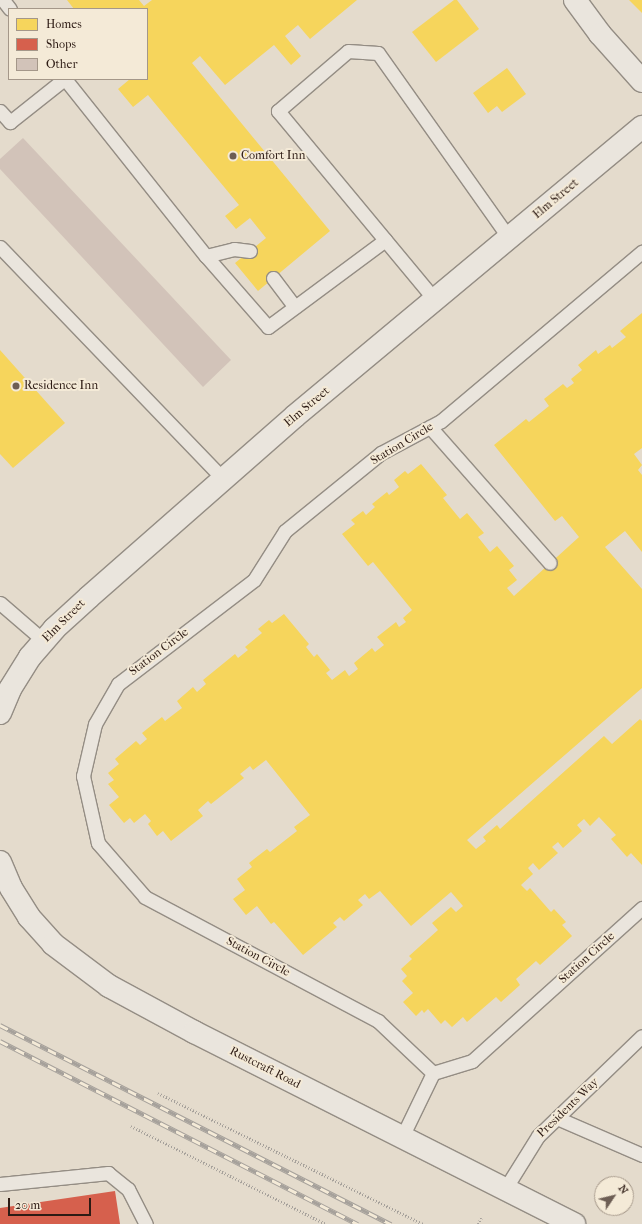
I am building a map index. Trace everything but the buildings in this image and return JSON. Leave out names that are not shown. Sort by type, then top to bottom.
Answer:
[{"type":"main road","points":[[575,0],[600,34],[642,81]]},
{"type":"main road","name":"Elm Street","points":[[0,713],[10,689],[44,641],[88,597],[222,479],[642,127]]},
{"type":"main road","name":"Rustcraft Road","points":[[0,862],[11,888],[29,917],[52,944],[109,986],[194,1032],[574,1224]]},
{"type":"lane","points":[[3,0],[9,8]]},
{"type":"lane","points":[[435,300],[278,111],[348,52],[378,53],[509,238]]},
{"type":"lane","points":[[0,111],[10,122],[64,80]]},
{"type":"lane","points":[[66,80],[206,256],[268,327],[385,240]]},
{"type":"lane","points":[[0,247],[222,479]]},
{"type":"lane","points":[[206,256],[234,249],[250,251]]},
{"type":"lane","name":"Station Circle","points":[[642,252],[441,421],[382,453],[285,531],[254,580],[118,684],[95,724],[83,776],[98,844],[145,897],[378,1021],[433,1073],[472,1061],[642,908]]},
{"type":"lane","points":[[273,278],[295,307]]},
{"type":"lane","points":[[430,427],[550,563]]},
{"type":"lane","points":[[0,603],[44,641]]},
{"type":"lane","name":"Presidents Way","points":[[505,1190],[538,1136],[642,1036]]},
{"type":"lane","points":[[402,1137],[433,1073]]},
{"type":"lane","points":[[557,1118],[642,1155]]},
{"type":"lane","points":[[0,1184],[108,1173],[128,1189],[146,1224]]},
{"type":"path","points":[[158,1092],[422,1224]]},
{"type":"path","points":[[131,1126],[326,1224]]},
{"type":"path","points":[[478,1224],[481,1218]]},
{"type":"railway","points":[[0,1025],[391,1224]]},
{"type":"railway","points":[[0,1041],[358,1224]]},
{"type":"place","name":"Comfort Inn","points":[[233,156]]},
{"type":"place","name":"Residence Inn","points":[[16,386]]}]
